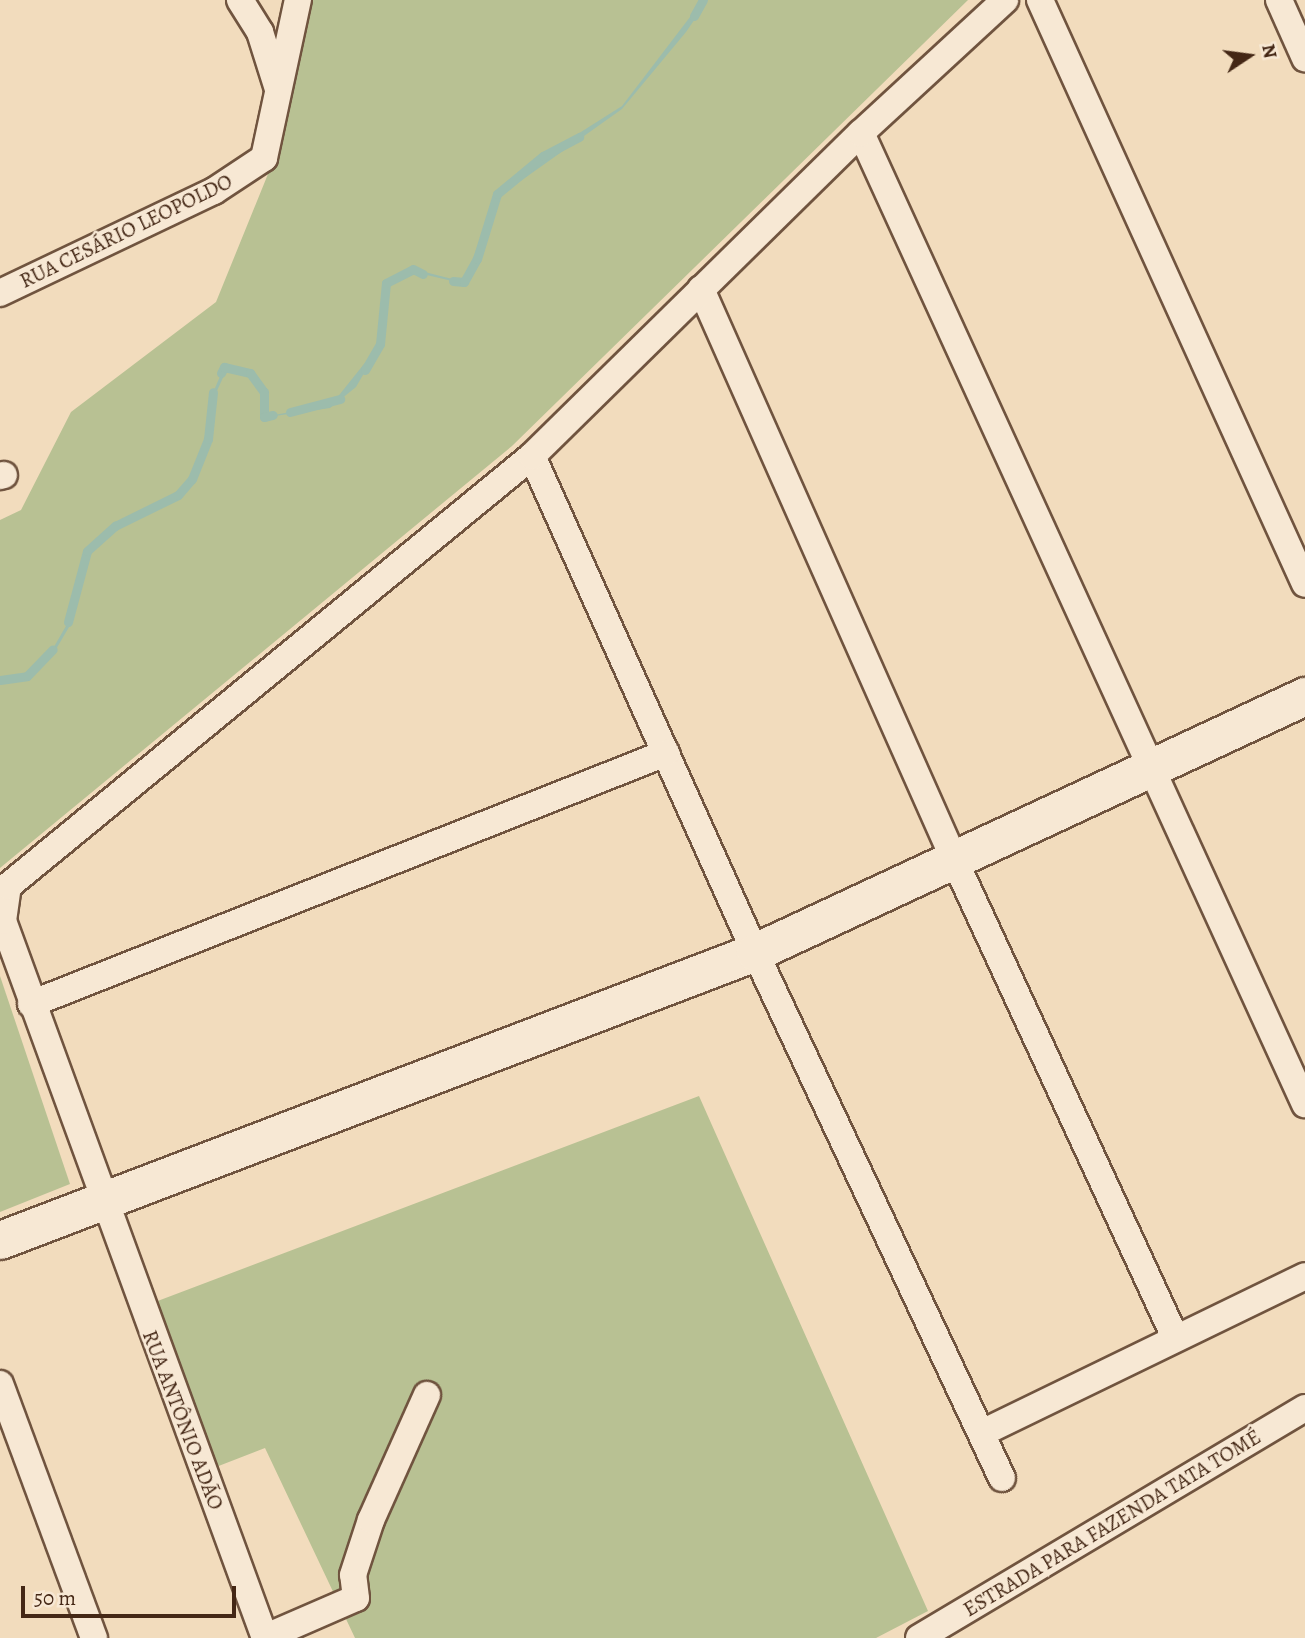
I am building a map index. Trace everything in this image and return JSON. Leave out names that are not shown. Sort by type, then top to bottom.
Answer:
[{"type":"street","points":[[240,0],[260,32],[278,91]]},
{"type":"street","name":"RUA CESÁRIO LEOPOLDO","points":[[0,293],[214,191],[264,158],[298,0]]},
{"type":"street","name":"RUA ANTÔNIO ADÃO","points":[[265,1638],[31,1004],[3,921],[8,886],[532,456],[861,133],[1005,0]]},
{"type":"street","points":[[1040,0],[1305,584]]},
{"type":"street","points":[[1279,0],[1305,58]]},
{"type":"street","points":[[861,133],[1305,1104]]},
{"type":"street","points":[[701,289],[953,857],[1174,1335]]},
{"type":"street","points":[[532,456],[755,952],[1002,1478]]},
{"type":"street","points":[[0,1240],[755,952],[953,857],[1151,769],[1305,696]]},
{"type":"street","points":[[31,1004],[666,753]]},
{"type":"street","points":[[982,1433],[1174,1335],[1305,1276]]},
{"type":"street","points":[[0,1384],[94,1638]]},
{"type":"street","points":[[265,1638],[356,1598],[353,1575],[371,1520],[427,1395]]},
{"type":"street","name":"ESTRADA PARA FAZENDA TATA TOMÉ","points":[[919,1638],[1305,1408]]},
{"type":"green space","points":[[305,0],[968,0],[512,446],[0,868],[0,520],[21,510],[71,412],[216,302],[268,174]]},
{"type":"green space","points":[[0,976],[70,1184],[0,1212]]},
{"type":"green space","points":[[699,1096],[928,1611],[876,1638],[355,1638],[265,1448],[216,1467],[155,1302]]},
{"type":"shaded area","points":[[703,0],[708,0],[686,32],[622,109],[498,197],[478,260],[465,284],[414,272],[388,287],[381,344],[356,387],[330,408],[261,418],[262,393],[248,377],[226,371],[211,404],[209,443],[189,488],[175,498],[117,527],[88,552],[72,622],[52,656],[33,671],[47,659],[74,612],[87,551],[115,526],[178,495],[192,479],[208,439],[209,402],[224,367],[250,373],[264,392],[264,417],[332,404],[380,344],[386,283],[413,269],[464,282],[497,194],[543,156],[622,106]]},
{"type":"waterway","points":[[694,16],[703,0]]},
{"type":"waterway","points":[[453,281],[464,282],[477,259],[497,194],[543,156],[579,137]]},
{"type":"waterway","points":[[365,370],[380,344],[386,283],[413,269],[423,274]]},
{"type":"waterway","points":[[221,373],[224,367],[250,373],[264,392],[264,417],[273,415]]},
{"type":"waterway","points":[[68,622],[87,551],[115,526],[178,495],[192,479],[208,439],[213,392]]},
{"type":"waterway","points":[[290,412],[340,399]]},
{"type":"waterway","points":[[0,680],[27,676],[53,649]]}]
